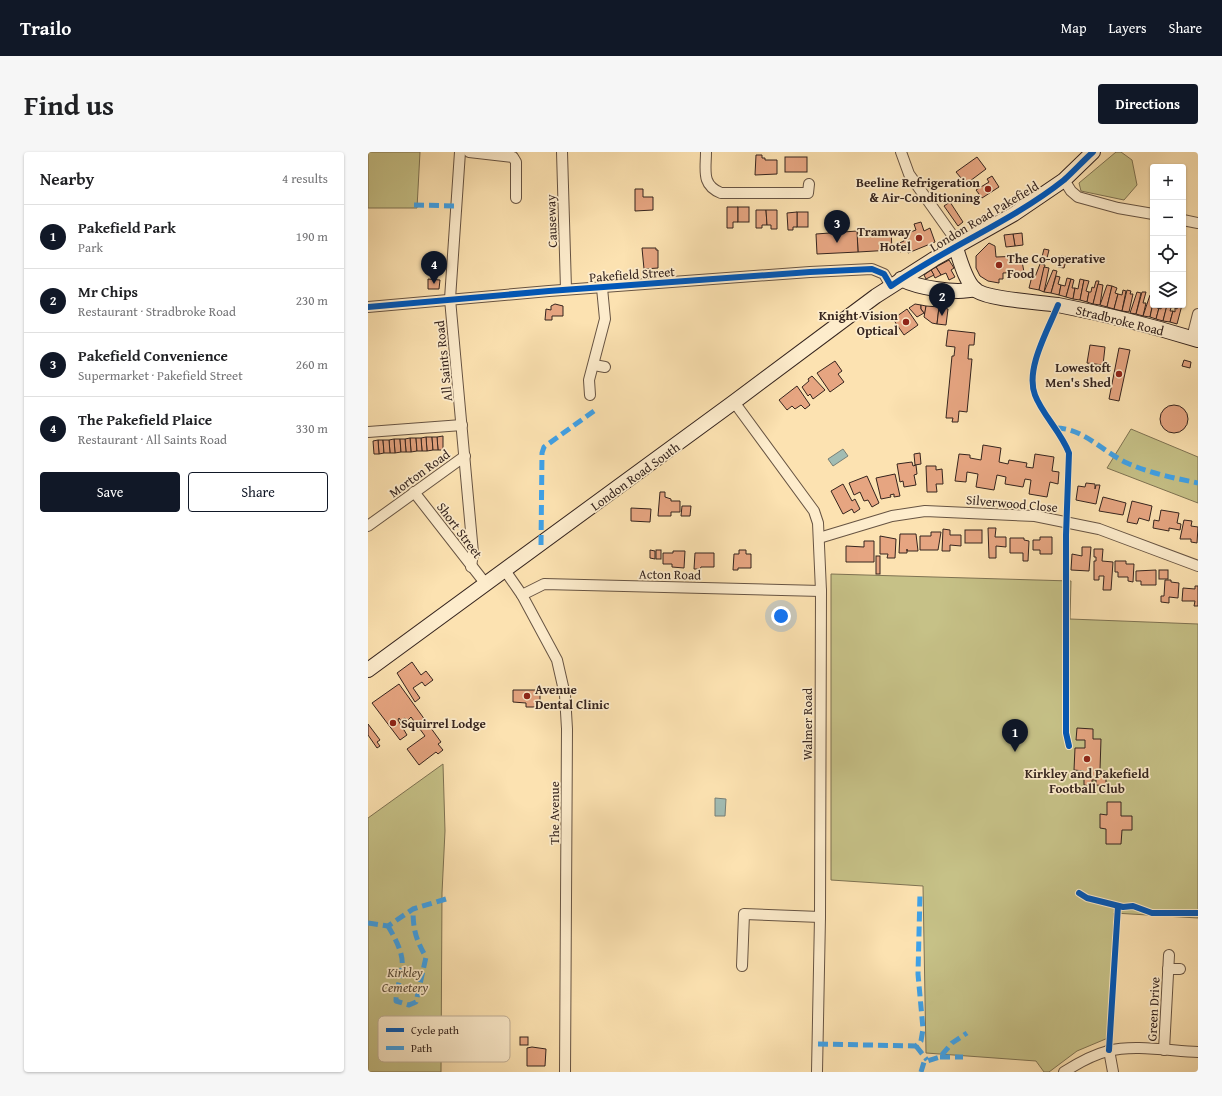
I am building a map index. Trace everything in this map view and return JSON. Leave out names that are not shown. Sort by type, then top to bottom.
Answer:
[{"type":"main road","name":"London Road Pakefield","points":[[896,282],[1014,214],[1064,180],[1093,152]]},
{"type":"main road","points":[[958,247],[964,273],[975,289]]},
{"type":"main road","name":"Stradbroke Road","points":[[896,282],[965,292],[975,289],[993,296],[1058,305],[1119,318],[1195,339]]},
{"type":"main road","name":"London Road South","points":[[368,670],[896,282]]},
{"type":"street","name":"All Saints Road","points":[[460,152],[450,299],[465,456],[472,553],[471,567]]},
{"type":"street","points":[[469,152],[513,157],[516,162],[516,198]]},
{"type":"street","name":"Causeway","points":[[562,152],[566,290]]},
{"type":"street","points":[[706,152],[706,178],[708,185],[721,193],[809,192]]},
{"type":"street","points":[[901,152],[909,174],[958,247]]},
{"type":"street","points":[[1064,180],[1071,191],[1078,197],[1118,208],[1150,213]]},
{"type":"street","points":[[1186,221],[1198,223]]},
{"type":"street","name":"Pakefield Street","points":[[368,307],[566,290],[810,272],[872,269],[884,274],[896,282]]},
{"type":"street","points":[[590,395],[589,380],[605,319],[602,288]]},
{"type":"street","points":[[1195,339],[1198,314]]},
{"type":"street","points":[[594,365],[605,367]]},
{"type":"street","name":"Walmer Road","points":[[734,402],[814,511],[818,523],[821,591],[820,917],[817,1072]]},
{"type":"street","points":[[368,432],[462,425]]},
{"type":"street","name":"Morton Road","points":[[368,526],[465,456]]},
{"type":"street","name":"Short Street","points":[[414,492],[485,583]]},
{"type":"street","name":"Silverwood Close","points":[[819,538],[892,516],[924,511],[1036,516],[1099,529],[1198,566]]},
{"type":"street","name":"The Avenue","points":[[504,569],[522,596],[557,660],[565,695],[567,738],[565,1072]]},
{"type":"street","name":"Acton Road","points":[[522,596],[544,584],[821,591]]},
{"type":"street","points":[[742,966],[744,914],[820,917]]},
{"type":"street","name":"Green Drive","points":[[1164,1050],[1169,955]]},
{"type":"street","name":"Green Drive","points":[[1168,969],[1180,969]]},
{"type":"street","name":"Green Drive","points":[[1064,1072],[1085,1059],[1109,1050],[1131,1048],[1198,1052]]},
{"type":"street","points":[[1109,1050],[1113,1072]]},
{"type":"green space","points":[[368,152],[420,152],[417,208],[368,208]]},
{"type":"green space","points":[[1116,152],[1121,152],[1132,160],[1137,185],[1124,200],[1081,191],[1079,183]]},
{"type":"green space","points":[[1131,429],[1198,457],[1198,503],[1107,468]]},
{"type":"green space","points":[[831,574],[1071,581],[1070,619],[1198,624],[1198,918],[1114,913],[1108,1038],[1077,1051],[1049,1072],[1044,1072],[1036,1061],[926,1053],[923,886],[831,880]]},
{"type":"green space","name":"Kirkley Cemetery","points":[[443,764],[445,831],[442,893],[441,1016],[378,1016],[378,1062],[441,1062],[441,1072],[368,1072],[368,818]]},
{"type":"water","points":[[843,449],[848,456],[833,466],[828,459]]},
{"type":"water","points":[[715,798],[726,799],[725,816],[715,816]]},
{"type":"building","points":[[756,155],[762,155],[762,158],[765,158],[765,160],[777,160],[777,174],[755,175]]},
{"type":"building","points":[[785,157],[807,157],[807,172],[785,172]]},
{"type":"building","points":[[977,157],[986,169],[966,184],[956,172]]},
{"type":"building","name":"Beeline Refrigeration & Air-Conditioning","points":[[992,176],[999,187],[982,198],[976,190],[989,182],[987,179]]},
{"type":"building","points":[[635,189],[643,189],[643,197],[653,197],[653,210],[635,211]]},
{"type":"building","points":[[950,202],[963,222],[958,226],[944,206]]},
{"type":"building","points":[[727,207],[738,207],[738,222],[733,222],[733,228],[727,228]]},
{"type":"building","points":[[738,207],[749,207],[749,222],[738,222]]},
{"type":"building","points":[[756,210],[766,210],[767,225],[762,225],[762,228],[756,228]]},
{"type":"building","points":[[766,210],[777,210],[777,229],[771,229],[771,225],[767,225]]},
{"type":"building","points":[[797,212],[808,212],[808,227],[797,227]]},
{"type":"building","points":[[797,212],[797,227],[793,227],[793,230],[788,230],[787,213]]},
{"type":"building","name":"Tramway Hotel","points":[[921,222],[924,231],[930,228],[935,242],[908,253],[907,249],[900,252],[897,244],[904,241],[902,235],[916,230],[914,224]]},
{"type":"building","points":[[891,230],[892,250],[858,252],[857,231]]},
{"type":"building","points":[[857,231],[858,252],[817,254],[816,234]]},
{"type":"building","points":[[1022,233],[1023,245],[1015,246],[1013,234]]},
{"type":"building","points":[[1013,234],[1015,246],[1006,247],[1004,235]]},
{"type":"building","name":"The Co-operative Food","points":[[989,243],[995,246],[996,257],[1021,256],[1024,272],[1003,273],[1003,279],[999,279],[999,283],[988,281],[980,276],[976,268],[976,256]]},
{"type":"building","points":[[642,248],[656,248],[656,250],[658,250],[658,268],[644,269]]},
{"type":"building","points":[[1044,249],[1049,250],[1047,258],[1042,257]]},
{"type":"building","points":[[1061,256],[1067,257],[1064,268],[1058,267]]},
{"type":"building","points":[[949,260],[954,268],[951,270],[955,277],[949,280],[946,273],[941,275],[936,267]]},
{"type":"building","points":[[1040,264],[1045,265],[1039,290],[1029,288],[1032,276],[1035,277]]},
{"type":"building","points":[[936,267],[941,275],[935,278],[931,270]]},
{"type":"building","points":[[1044,267],[1049,268],[1044,292],[1039,290]]},
{"type":"building","points":[[931,270],[934,275],[926,279],[924,275]]},
{"type":"building","points":[[1053,270],[1057,271],[1051,293],[1044,292]]},
{"type":"building","points":[[1056,276],[1060,277],[1058,284],[1061,285],[1059,295],[1051,293]]},
{"type":"building","points":[[1067,278],[1071,279],[1066,297],[1059,295],[1061,285],[1065,286]]},
{"type":"building","points":[[428,279],[440,280],[439,289],[428,289]]},
{"type":"building","points":[[1071,279],[1074,280],[1072,288],[1075,288],[1073,299],[1066,297]]},
{"type":"building","points":[[1080,279],[1084,280],[1080,300],[1073,299],[1075,288],[1078,289]]},
{"type":"building","points":[[1084,280],[1089,281],[1086,291],[1089,292],[1087,302],[1080,300]]},
{"type":"building","points":[[1096,281],[1099,281],[1093,304],[1087,302],[1089,292],[1091,292],[1092,287],[1094,288]]},
{"type":"building","points":[[1098,284],[1103,285],[1100,305],[1093,304]]},
{"type":"building","points":[[1107,285],[1112,286],[1107,307],[1100,305]]},
{"type":"building","points":[[1112,286],[1117,288],[1115,293],[1118,294],[1114,309],[1107,307]]},
{"type":"building","points":[[1123,290],[1126,291],[1122,311],[1114,309],[1118,294],[1122,295]]},
{"type":"building","points":[[1127,290],[1131,291],[1130,294],[1133,294],[1129,312],[1122,311]]},
{"type":"building","points":[[1137,292],[1141,293],[1136,314],[1130,313]]},
{"type":"building","points":[[1142,292],[1146,292],[1143,303],[1146,303],[1143,316],[1136,314]]},
{"type":"building","points":[[1150,295],[1150,308],[1152,308],[1150,317],[1143,316]]},
{"type":"building","points":[[555,304],[563,306],[563,316],[552,316],[552,320],[545,320],[546,309],[551,310],[551,306]]},
{"type":"building","points":[[915,304],[921,305],[921,309],[924,313],[917,317],[909,308]]},
{"type":"building","points":[[921,305],[926,306],[925,314],[921,309]]},
{"type":"building","points":[[926,306],[939,307],[937,324],[932,323],[924,317]]},
{"type":"building","points":[[939,307],[948,309],[946,325],[937,324]]},
{"type":"building","points":[[1152,308],[1159,308],[1156,319],[1150,317]]},
{"type":"building","points":[[1159,308],[1166,308],[1163,321],[1156,319]]},
{"type":"building","points":[[1166,308],[1171,308],[1170,311],[1173,311],[1170,322],[1163,321]]},
{"type":"building","points":[[1175,308],[1181,308],[1177,324],[1170,322],[1173,311],[1175,312]]},
{"type":"building","name":"Knight Vision Optical","points":[[907,309],[918,325],[904,335],[893,319]]},
{"type":"building","points":[[948,330],[975,333],[974,345],[969,345],[968,359],[972,359],[967,412],[959,411],[958,422],[952,422],[953,418],[946,418],[952,356],[954,356],[955,347],[946,346]]},
{"type":"building","points":[[1090,345],[1105,347],[1103,365],[1087,363]]},
{"type":"building","name":"Lowestoft Men's Shed","points":[[1119,348],[1130,350],[1119,401],[1109,399]]},
{"type":"building","points":[[1184,360],[1191,362],[1190,368],[1182,366]]},
{"type":"building","points":[[835,361],[842,371],[838,374],[844,382],[830,392],[817,373]]},
{"type":"building","points":[[812,376],[825,390],[813,399],[810,394],[808,396],[802,387]]},
{"type":"building","points":[[797,386],[810,405],[805,409],[801,405],[795,409],[792,406],[787,410],[779,400]]},
{"type":"building","points":[[1174,405],[1180,406],[1184,409],[1187,413],[1187,425],[1184,429],[1180,432],[1174,433],[1168,432],[1164,429],[1161,425],[1160,419],[1161,413],[1164,409],[1168,406]]},
{"type":"building","points":[[443,436],[443,450],[438,450],[437,437]]},
{"type":"building","points":[[426,437],[432,437],[433,450],[427,451]]},
{"type":"building","points":[[426,437],[427,451],[422,451],[421,438]]},
{"type":"building","points":[[432,437],[437,437],[438,450],[433,450]]},
{"type":"building","points":[[410,438],[416,438],[417,451],[411,452]]},
{"type":"building","points":[[410,438],[411,452],[406,452],[405,439]]},
{"type":"building","points":[[416,438],[421,438],[422,451],[417,451]]},
{"type":"building","points":[[394,439],[400,439],[401,452],[395,453]]},
{"type":"building","points":[[394,439],[395,453],[390,453],[389,440]]},
{"type":"building","points":[[400,439],[405,439],[406,452],[401,452]]},
{"type":"building","points":[[378,440],[383,440],[384,453],[379,454]]},
{"type":"building","points":[[378,440],[379,454],[374,454],[373,441]]},
{"type":"building","points":[[383,440],[389,440],[390,453],[384,453]]},
{"type":"building","points":[[983,445],[1001,448],[999,462],[1008,464],[1009,460],[1027,463],[1026,467],[1033,468],[1035,454],[1054,457],[1052,471],[1059,472],[1058,484],[1050,482],[1047,497],[1029,494],[1031,480],[1025,479],[1023,487],[1005,484],[1006,477],[997,475],[994,490],[976,487],[978,474],[967,472],[966,482],[955,481],[959,454],[970,455],[970,458],[981,460]]},
{"type":"building","points":[[920,453],[921,464],[915,465],[914,454]]},
{"type":"building","points":[[912,462],[913,466],[916,465],[917,474],[914,475],[916,485],[904,487],[903,481],[900,482],[897,464]]},
{"type":"building","points":[[926,466],[936,466],[936,470],[942,469],[943,484],[936,484],[937,492],[927,492]]},
{"type":"building","points":[[895,474],[900,496],[894,497],[894,494],[890,495],[891,497],[881,499],[876,478]]},
{"type":"building","points":[[867,476],[879,503],[872,507],[868,500],[864,501],[860,492],[854,495],[849,483]]},
{"type":"building","points":[[1086,483],[1095,484],[1095,489],[1096,485],[1100,485],[1096,504],[1076,500],[1078,486],[1085,487]]},
{"type":"building","points":[[843,484],[852,501],[855,499],[860,509],[854,513],[852,509],[843,514],[831,491]]},
{"type":"building","points":[[660,492],[665,492],[665,497],[671,499],[671,501],[680,501],[680,512],[671,512],[671,516],[658,516]]},
{"type":"building","points":[[1103,497],[1126,503],[1123,515],[1099,511]]},
{"type":"building","points":[[1132,501],[1152,506],[1149,521],[1139,518],[1137,524],[1127,522]]},
{"type":"building","points":[[682,506],[691,506],[690,516],[681,516]]},
{"type":"building","points":[[631,508],[651,509],[650,522],[631,521]]},
{"type":"building","points":[[1161,510],[1179,513],[1177,523],[1181,524],[1180,530],[1169,528],[1169,531],[1153,528],[1154,520],[1159,521]]},
{"type":"building","points":[[1184,520],[1192,521],[1191,526],[1198,527],[1197,543],[1191,542],[1191,539],[1180,539]]},
{"type":"building","points":[[988,528],[996,528],[995,537],[1006,537],[1006,547],[996,546],[996,558],[989,558]]},
{"type":"building","points":[[943,529],[950,530],[950,535],[961,535],[961,546],[950,545],[950,551],[942,551]]},
{"type":"building","points":[[965,530],[982,530],[982,543],[965,543]]},
{"type":"building","points":[[931,532],[941,532],[938,550],[920,550],[920,536],[931,536]]},
{"type":"building","points":[[900,534],[916,534],[918,551],[899,553]]},
{"type":"building","points":[[880,536],[896,539],[895,558],[887,558],[888,554],[880,554]]},
{"type":"building","points":[[1040,537],[1052,537],[1052,554],[1040,554],[1040,550],[1033,550],[1033,540],[1040,540]]},
{"type":"building","points":[[1010,538],[1024,538],[1024,540],[1029,541],[1028,561],[1023,561],[1023,553],[1010,553]]},
{"type":"building","points":[[864,541],[874,541],[874,562],[846,562],[846,546],[864,547]]},
{"type":"building","points":[[1082,547],[1091,547],[1089,571],[1071,570],[1072,554],[1082,556]]},
{"type":"building","points":[[1094,549],[1103,549],[1102,561],[1113,562],[1111,590],[1103,590],[1104,576],[1099,576],[1099,580],[1094,580],[1094,561],[1096,561],[1096,557],[1094,557]]},
{"type":"building","points":[[650,550],[655,551],[655,559],[650,558]]},
{"type":"building","points":[[656,550],[661,550],[661,559],[656,559]]},
{"type":"building","points":[[739,550],[746,550],[746,554],[751,554],[751,568],[738,568],[738,570],[733,570],[734,554],[739,554]]},
{"type":"building","points":[[673,551],[685,551],[684,568],[672,567],[672,564],[663,564],[663,553],[673,553]]},
{"type":"building","points":[[695,553],[714,553],[714,567],[701,567],[700,569],[694,569]]},
{"type":"building","points":[[876,556],[880,556],[880,574],[876,574]]},
{"type":"building","points":[[1115,561],[1126,561],[1126,564],[1134,564],[1133,582],[1128,581],[1128,577],[1118,577],[1118,572],[1115,572]]},
{"type":"building","points":[[1156,570],[1156,585],[1141,585],[1141,581],[1136,581],[1136,571]]},
{"type":"building","points":[[1159,570],[1168,570],[1168,579],[1159,579]]},
{"type":"building","points":[[1165,580],[1171,580],[1171,582],[1179,583],[1178,598],[1169,597],[1169,603],[1161,602],[1161,596],[1164,596]]},
{"type":"building","points":[[1195,586],[1198,586],[1198,606],[1194,606],[1195,601],[1182,601],[1183,588],[1195,589]]},
{"type":"building","points":[[412,662],[421,675],[426,671],[433,680],[425,686],[422,682],[413,688],[420,698],[415,702],[397,673]]},
{"type":"building","name":"Squirrel Lodge","points":[[399,684],[441,742],[438,744],[443,750],[438,754],[436,752],[419,765],[407,749],[425,736],[411,717],[407,721],[405,718],[401,721],[399,718],[398,720],[407,735],[400,740],[372,703]]},
{"type":"building","name":"Avenue Dental Clinic","points":[[513,690],[540,690],[540,707],[526,707],[526,703],[513,702]]},
{"type":"building","points":[[368,724],[380,740],[377,742],[380,746],[377,748],[368,735]]},
{"type":"building","name":"Kirkley and Pakefield Football Club","points":[[1077,728],[1093,729],[1093,739],[1101,739],[1100,770],[1106,771],[1106,786],[1096,785],[1096,780],[1092,780],[1092,786],[1084,785],[1084,771],[1074,770],[1075,748],[1085,748],[1085,740],[1076,740]]},
{"type":"building","points":[[1107,802],[1121,802],[1121,816],[1132,816],[1132,830],[1122,830],[1121,844],[1106,844],[1106,829],[1100,828],[1100,814],[1107,815]]},
{"type":"building","points":[[520,1037],[528,1037],[528,1045],[520,1045]]},
{"type":"building","points":[[532,1047],[546,1049],[545,1066],[527,1066],[527,1048]]},
{"type":"marked path","points":[[414,205],[456,206]]},
{"type":"marked path","points":[[541,545],[542,453],[544,447],[594,411]]},
{"type":"marked path","points":[[1056,428],[1066,429],[1084,436],[1135,467],[1198,483]]},
{"type":"marked path","points":[[818,1044],[916,1046],[921,1041],[923,1029],[918,974],[920,893]]},
{"type":"marked path","points":[[368,923],[388,926],[413,909],[446,899]]},
{"type":"marked path","points":[[388,926],[402,957],[396,1001],[409,1005],[416,1002],[426,957],[416,934],[413,909]]},
{"type":"marked path","points":[[921,1072],[924,1062],[940,1057],[952,1043],[967,1033]]},
{"type":"marked path","points":[[916,1046],[927,1060]]},
{"type":"marked path","points":[[940,1057],[963,1057]]},
{"type":"cycle path","points":[[368,307],[549,291],[810,272],[872,269],[884,274],[891,286],[912,272],[1001,222],[1044,195],[1064,180],[1093,152]]},
{"type":"cycle path","points":[[1058,305],[1035,362],[1033,385],[1038,402],[1066,445],[1069,453],[1066,535],[1066,733],[1069,746]]},
{"type":"cycle path","points":[[1079,893],[1087,898],[1123,907],[1133,906],[1152,913],[1198,913]]},
{"type":"cycle path","points":[[1109,1050],[1118,906]]},
{"type":"place","name":"Beeline Refrigeration & Air-Conditioning","points":[[988,189]]},
{"type":"place","name":"Tramway Hotel","points":[[919,238]]},
{"type":"place","name":"Pakefield Convenience","points":[[837,243]]},
{"type":"place","name":"The Co-operative Food","points":[[999,265]]},
{"type":"place","name":"The Pakefield Plaice","points":[[434,284]]},
{"type":"place","name":"Mr Chips","points":[[942,316]]},
{"type":"place","name":"Knight Vision Optical","points":[[906,322]]},
{"type":"place","name":"Lowestoft Men's Shed","points":[[1119,374]]},
{"type":"place","name":"Avenue Dental Clinic","points":[[527,696]]},
{"type":"place","name":"Squirrel Lodge","points":[[393,723]]},
{"type":"place","name":"Pakefield Park","points":[[1015,752]]},
{"type":"place","name":"Kirkley and Pakefield Football Club","points":[[1087,759]]}]
